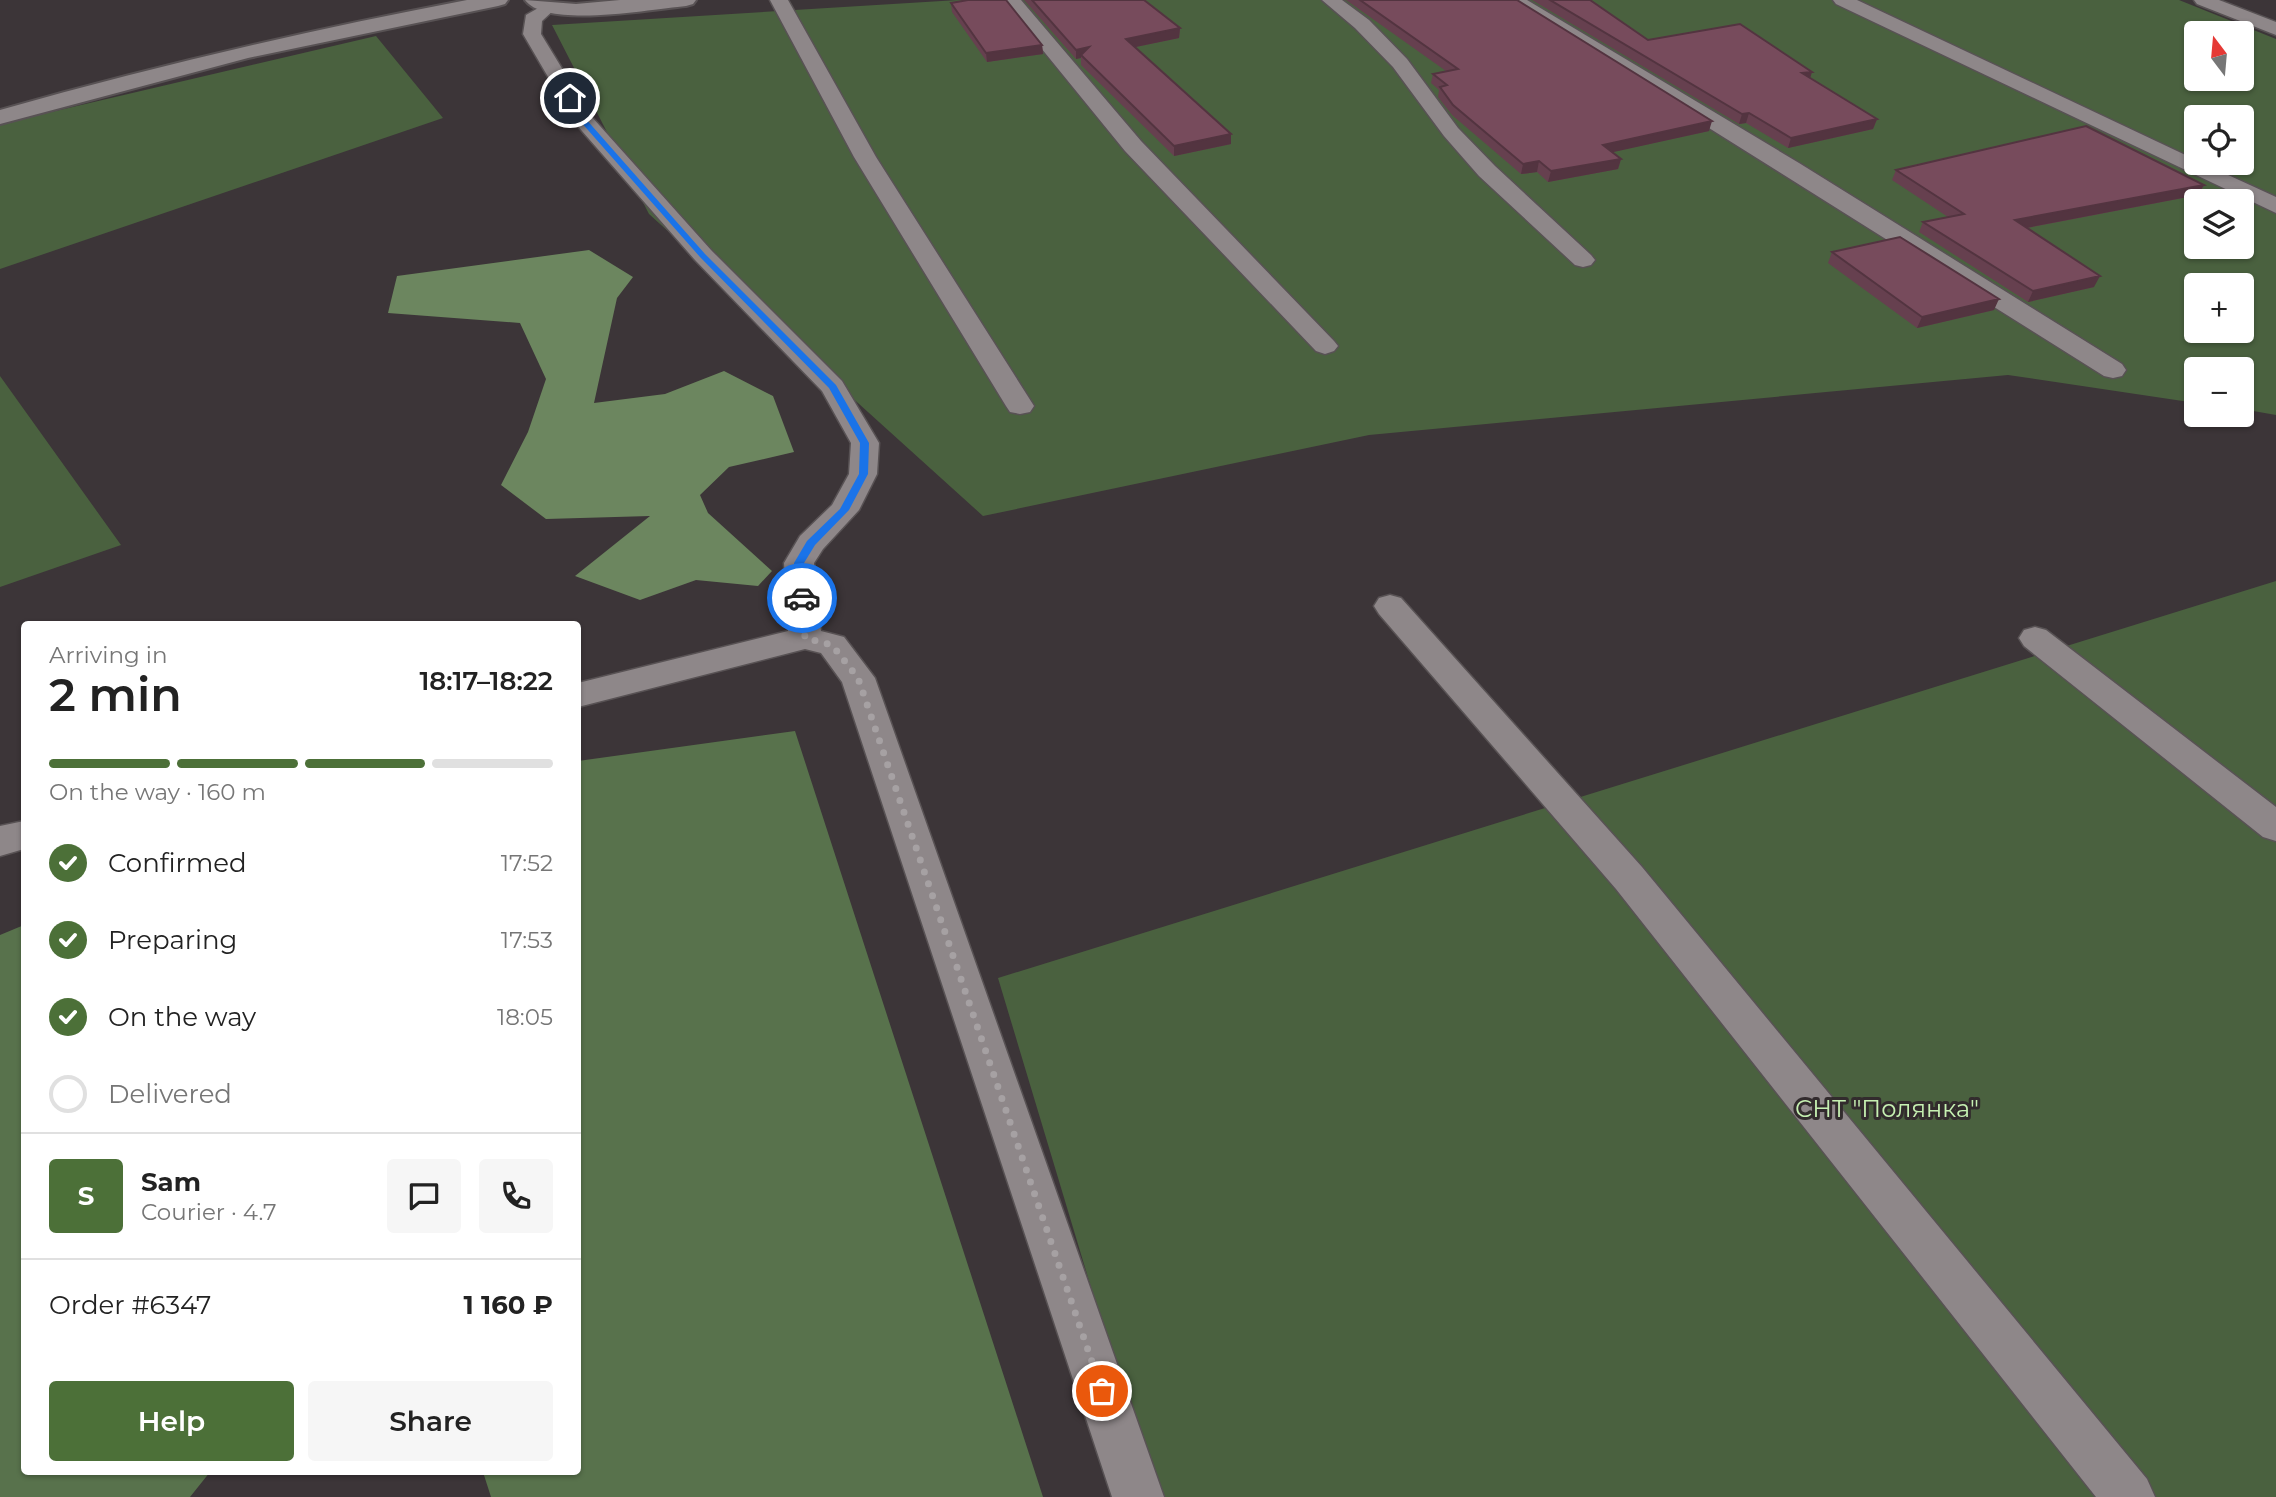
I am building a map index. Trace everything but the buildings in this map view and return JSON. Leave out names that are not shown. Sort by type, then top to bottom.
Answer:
[{"type":"street","points":[[0,117],[161,73],[309,37],[498,0]]},
{"type":"street","points":[[541,4],[576,10],[686,0]]},
{"type":"lane","points":[[779,0],[865,157],[1020,406]]},
{"type":"lane","points":[[1011,0],[1133,146],[1325,346]]},
{"type":"lane","points":[[1331,0],[1362,24],[1400,62],[1451,132],[1487,171],[1583,260]]},
{"type":"lane","points":[[1514,0],[1791,167],[2113,370]]},
{"type":"lane","points":[[1842,0],[2276,206]]},
{"type":"lane","points":[[2203,0],[2276,29]]},
{"type":"lane","points":[[541,4],[533,19],[532,34],[582,119],[703,256],[833,387],[865,443],[863,474],[844,510],[811,543],[799,563],[805,638]]},
{"type":"lane","points":[[1390,606],[1629,878],[2129,1497]]},
{"type":"lane","points":[[581,694],[805,638],[832,645],[858,678],[1138,1497]]},
{"type":"lane","points":[[2035,638],[2276,827]]},
{"type":"lane","points":[[0,841],[21,836]]},
{"type":"green space","points":[[958,0],[2179,0],[2231,21],[2184,21],[2184,91],[2254,91],[2254,30],[2276,39],[2276,415],[2254,411],[2254,357],[2184,357],[2184,401],[2008,375],[1369,435],[983,516],[649,214],[552,25]]},
{"type":"green space","points":[[376,36],[443,118],[0,269],[0,124]]},
{"type":"green space","points":[[0,376],[121,545],[0,587]]},
{"type":"green space","name":"СНТ \"Полянка\"","points":[[2276,581],[2276,1497],[1154,1497],[998,978]]},
{"type":"shaded area","points":[[589,250],[633,277],[617,298],[594,403],[665,394],[724,371],[773,396],[794,452],[729,467],[700,495],[708,513],[772,571],[758,586],[696,580],[640,600],[575,576],[650,516],[546,519],[501,485],[528,432],[546,379],[520,323],[388,313],[397,276]]},
{"type":"shaded area","points":[[795,731],[1043,1497],[491,1497],[484,1475],[581,1475],[581,761]]},
{"type":"shaded area","points":[[21,926],[21,1475],[208,1475],[190,1497],[0,1497],[0,935]]},
{"type":"way so far","points":[[802,598],[805,638],[832,645],[858,678],[1102,1391]]},
{"type":"route","points":[[570,98],[582,119],[703,256],[833,387],[865,443],[863,474],[844,510],[811,543],[799,563],[802,598]]}]
